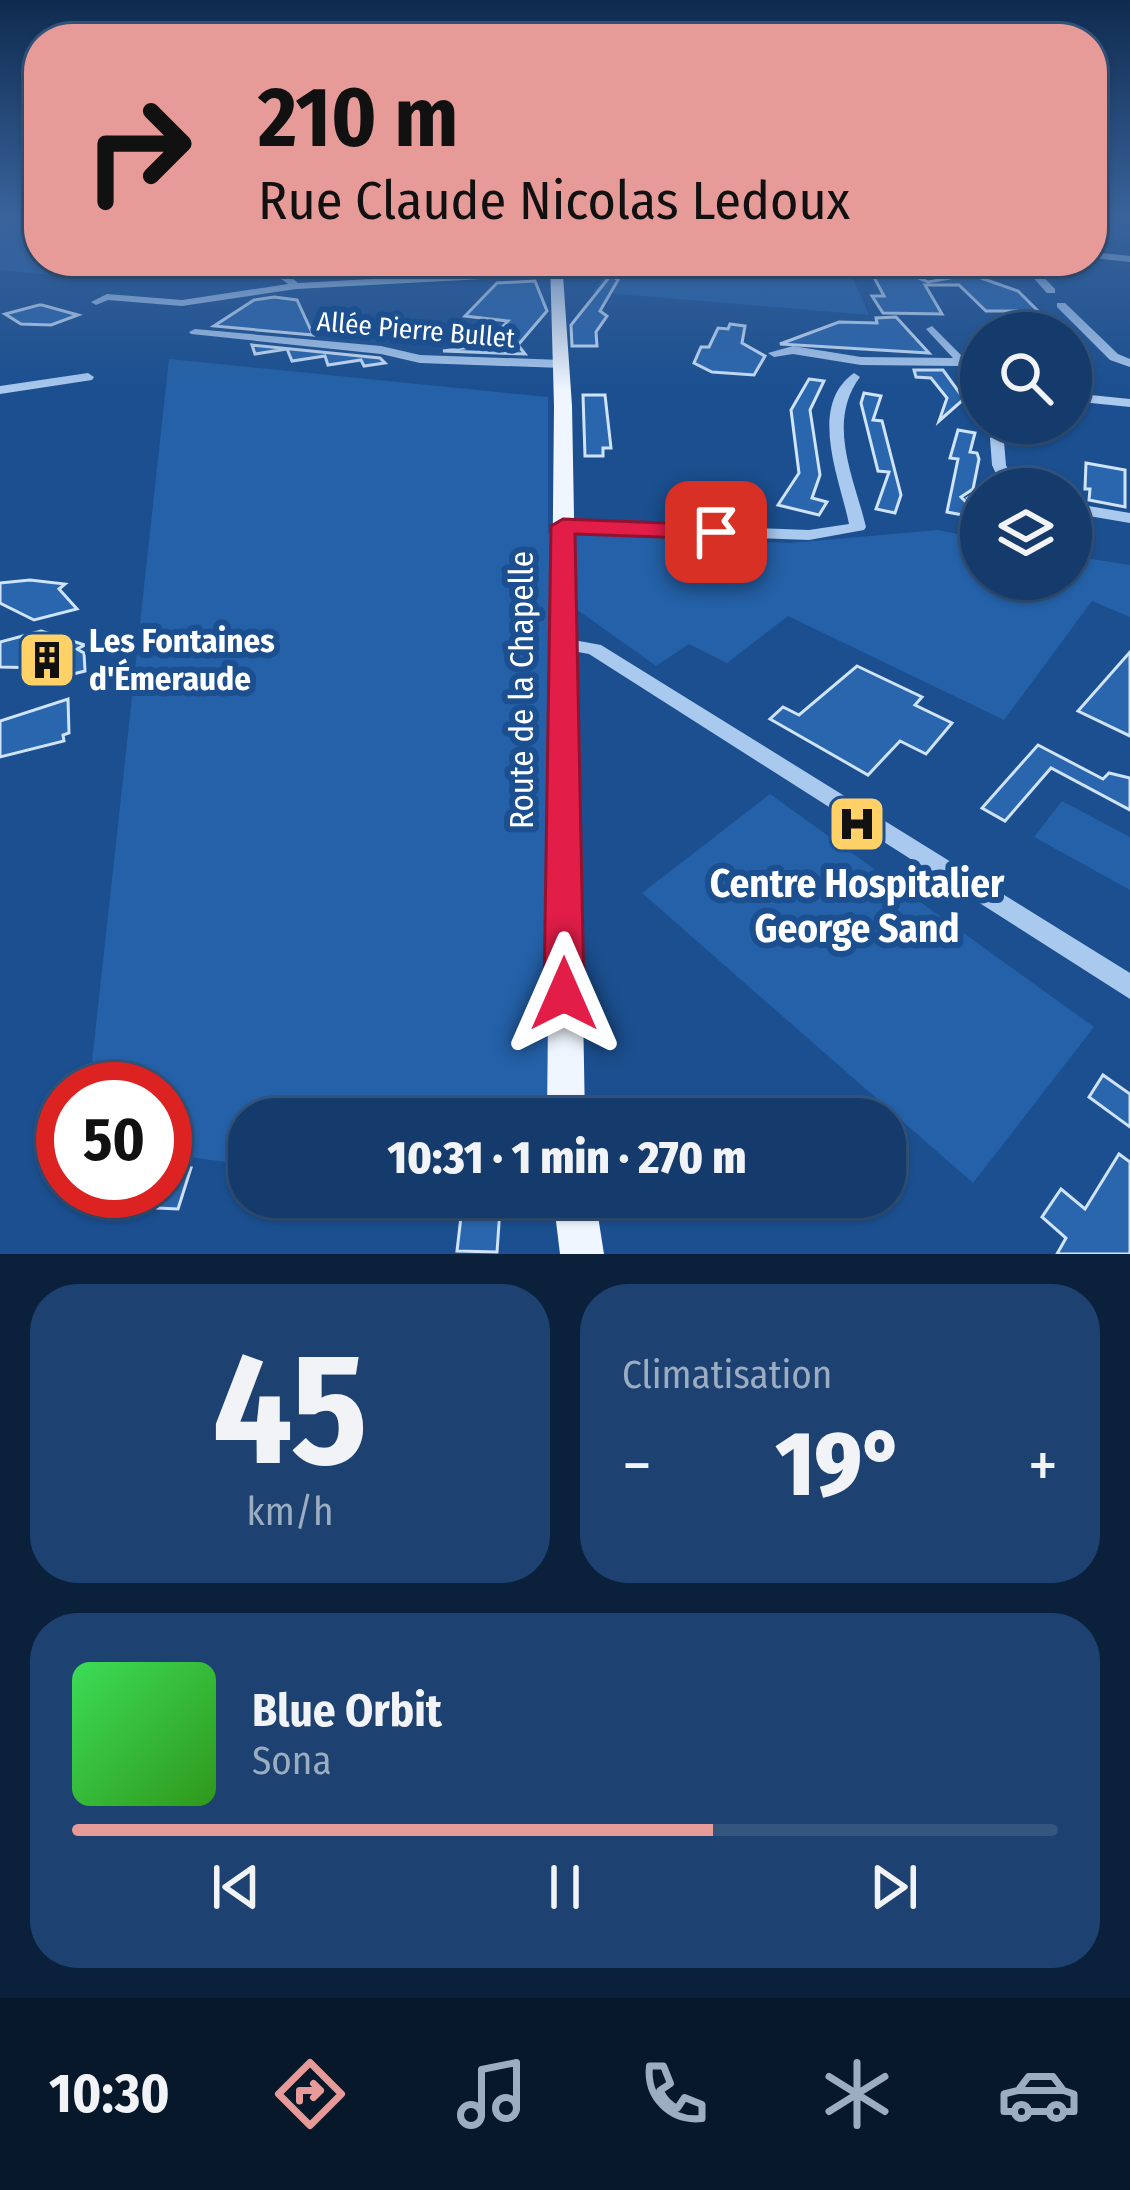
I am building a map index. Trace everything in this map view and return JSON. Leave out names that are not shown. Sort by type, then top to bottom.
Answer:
[{"type":"main road","name":"Route de la Chapelle","points":[[557,276],[562,364],[566,1098]]},
{"type":"main road","points":[[577,1218],[582,1254]]},
{"type":"street","points":[[286,276],[296,286]]},
{"type":"street","points":[[96,302],[107,297],[182,303],[296,286],[432,276]]},
{"type":"street","points":[[1037,276],[1051,292]]},
{"type":"street","points":[[1061,305],[1126,362],[1130,382]]},
{"type":"street","points":[[932,329],[959,362]]},
{"type":"street","name":"Allée Pierre Bullet","points":[[196,332],[381,350],[420,359],[562,364]]},
{"type":"street","points":[[773,353],[793,350],[872,361],[959,362]]},
{"type":"street","points":[[0,390],[88,377]]},
{"type":"street","points":[[563,526],[809,536],[858,527],[834,416],[844,385],[854,377]]},
{"type":"street","points":[[1092,399],[1130,403]]},
{"type":"street","points":[[1092,512],[1130,518]]},
{"type":"street","points":[[563,644],[595,649],[1130,987]]},
{"type":"shaded area","points":[[604,276],[852,276],[869,315],[593,292]]},
{"type":"shaded area","points":[[169,359],[548,397],[548,533],[790,543],[938,530],[960,535],[960,600],[1092,600],[1092,559],[1130,565],[1130,617],[1092,601],[1004,720],[788,616],[727,663],[689,644],[656,666],[565,601],[566,1098],[228,1098],[228,1162],[192,1158],[192,1062],[92,1062]]},
{"type":"shaded area","points":[[770,794],[1094,1027],[973,1183],[906,1124],[906,1098],[876,1098],[642,893]]},
{"type":"shaded area","points":[[1062,801],[1130,837],[1130,890],[1034,837]]},
{"type":"building","points":[[610,276],[618,280],[600,311],[607,316],[596,332],[597,346],[572,346],[571,325]]},
{"type":"building","points":[[873,276],[914,276],[928,282],[976,276],[1018,291],[1039,312],[986,311],[959,285],[925,285],[942,314],[883,313],[872,296],[884,296]]},
{"type":"building","points":[[535,281],[547,311],[518,345],[525,354],[443,351],[485,345],[508,321],[465,316],[497,283]]},
{"type":"building","points":[[254,300],[297,300],[313,335],[214,326]]},
{"type":"building","points":[[39,305],[78,315],[51,325],[21,324],[5,314]]},
{"type":"building","points":[[896,317],[929,353],[780,344],[839,322],[877,323],[876,318]]},
{"type":"building","points":[[730,324],[745,326],[742,343],[765,356],[754,375],[712,372],[694,363],[718,328],[728,329]]},
{"type":"building","points":[[252,345],[380,358],[385,363],[364,366],[361,360],[328,365],[325,356],[292,361],[287,349],[255,354]]},
{"type":"building","points":[[914,370],[943,370],[960,393],[960,403],[939,421],[947,398],[931,378],[916,377]]},
{"type":"building","points":[[809,379],[824,381],[810,410],[820,475],[812,498],[827,502],[819,515],[778,505],[799,473],[791,410]]},
{"type":"building","points":[[864,393],[881,396],[873,420],[882,421],[901,495],[895,513],[876,509],[889,472],[878,471],[861,403]]},
{"type":"building","points":[[583,395],[605,395],[611,448],[603,448],[603,456],[585,456]]},
{"type":"building","points":[[960,430],[960,444],[972,444],[970,452],[979,459],[977,468],[960,468],[960,514],[947,512],[958,459],[950,458]]},
{"type":"building","points":[[1086,463],[1125,470],[1125,507],[1092,501],[1092,468],[1086,468]]},
{"type":"building","name":"Les Fontaines d'Émeraude","points":[[0,583],[65,584],[59,589],[77,609],[34,620],[0,603]]},
{"type":"building","name":"Les Fontaines d'Émeraude","points":[[41,631],[85,645],[77,649],[84,653],[85,671],[41,682],[41,668],[0,667],[0,642]]},
{"type":"building","points":[[1130,652],[1130,736],[1078,711]]},
{"type":"building","points":[[857,666],[922,697],[915,705],[952,723],[926,754],[900,741],[868,775],[770,719],[783,707],[799,715]]},
{"type":"building","name":"Les Fontaines d'Émeraude","points":[[68,699],[69,733],[63,735],[64,741],[0,757],[0,721]]},
{"type":"building","points":[[1038,745],[1103,779],[1109,773],[1130,778],[1130,810],[1051,768],[1005,821],[982,808]]},
{"type":"building","points":[[1103,1075],[1130,1094],[1130,1127],[1089,1097]]},
{"type":"building","points":[[1119,1154],[1130,1162],[1130,1254],[1057,1254],[1066,1238],[1042,1217],[1061,1189],[1085,1209]]},
{"type":"building","points":[[461,1218],[499,1218],[497,1252],[457,1251]]},
{"type":"place","name":"Les Fontaines d'Émeraude","points":[[47,660]]},
{"type":"place","name":"Centre Hospitalier George Sand","points":[[857,824]]},
{"type":"route","points":[[564,994],[563,526],[716,532]]}]
